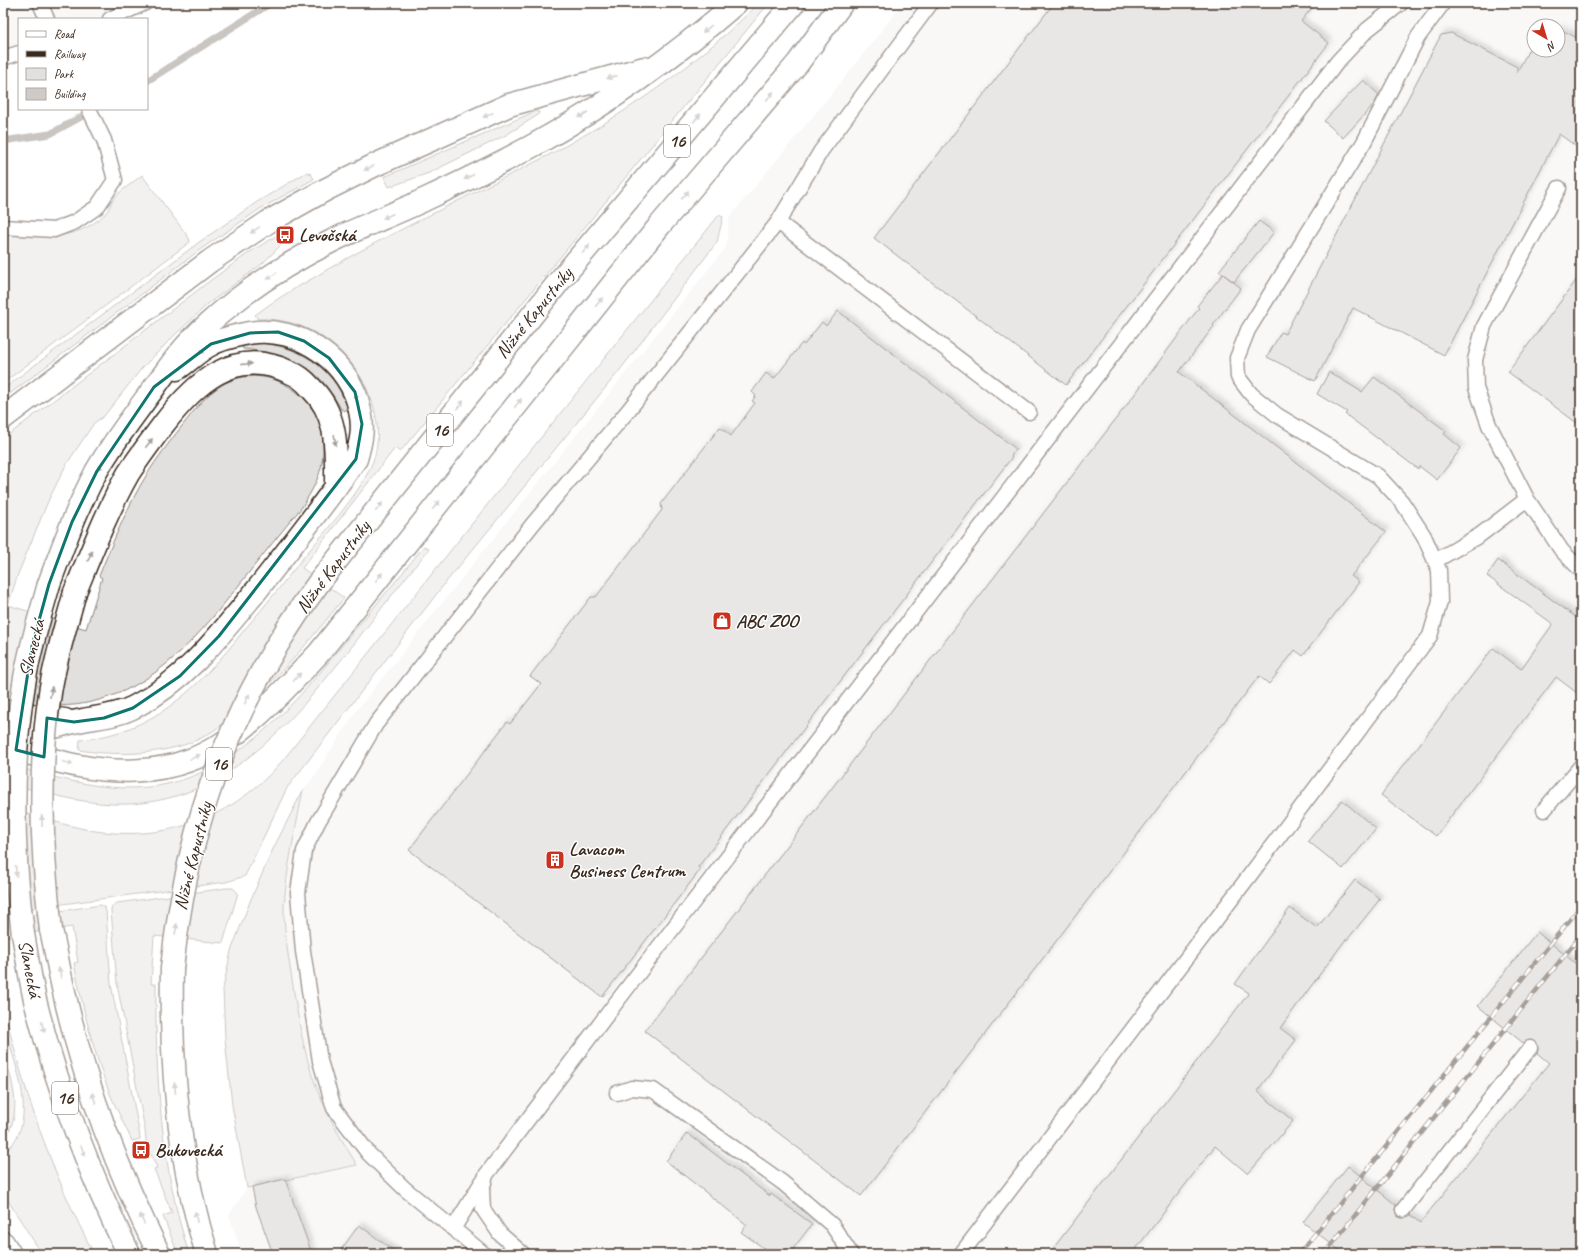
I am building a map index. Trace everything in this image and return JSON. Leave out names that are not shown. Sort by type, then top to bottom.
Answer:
[{"type":"main road","name":"16","points":[[154,387],[180,351],[208,323],[242,296],[287,266],[332,241],[423,200],[534,145],[593,109],[663,63],[708,28],[736,3]]},
{"type":"main road","name":"Nižné Kapustníky","points":[[207,1254],[198,1226],[178,1124],[172,1048],[172,968],[188,865],[208,794],[234,726],[271,654],[320,581],[561,279],[794,3]]},
{"type":"main road","points":[[3,746],[80,766],[133,770],[161,768],[190,760],[211,750],[261,713],[300,673],[342,624],[660,225],[798,63],[842,3]]},
{"type":"main road","points":[[3,418],[210,261],[268,222],[325,190],[375,165],[509,105],[663,63]]},
{"type":"main road","points":[[3,742],[74,722],[104,718],[133,708],[161,691],[180,676],[198,659],[224,630],[268,576],[356,459],[362,440],[360,410],[355,392],[339,368],[329,358],[304,341],[278,332],[250,333],[211,344],[154,387]]},
{"type":"main road","points":[[159,1254],[128,1188],[94,1099],[78,1048],[64,993],[51,930],[47,894],[41,801],[45,734],[52,685],[59,652],[75,592],[101,531],[128,475],[146,446],[177,407],[209,377],[224,369],[240,364],[252,363],[280,367],[305,381],[324,403],[333,423],[336,445],[336,487]]},
{"type":"main road","name":"Slanecká","points":[[129,1254],[84,1154],[53,1062],[35,999],[23,934],[15,853],[13,805],[16,738],[24,682],[49,584],[72,522],[97,471],[128,422],[154,387]]},
{"type":"main road","points":[[3,711],[74,722]]},
{"type":"main road","points":[[3,1243],[10,1254]]},
{"type":"lane","points":[[40,3],[47,18]]},
{"type":"lane","points":[[112,18],[145,3]]},
{"type":"lane","points":[[484,1254],[405,1189],[368,1154],[334,1108],[320,1061],[303,951],[298,893],[304,852],[318,822],[376,724],[532,525],[627,412],[778,222],[821,151],[931,3]]},
{"type":"lane","points":[[453,1229],[486,1175],[620,998],[1338,61],[1367,30],[1401,3]]},
{"type":"lane","points":[[961,1254],[1430,636],[1440,602],[1439,570],[1424,536],[1402,502],[1378,476],[1277,415],[1251,394],[1238,377],[1237,358],[1248,330],[1364,142],[1418,37],[1443,3]]},
{"type":"lane","points":[[3,58],[18,53]]},
{"type":"lane","points":[[3,227],[54,230],[76,222],[97,207],[115,180],[104,140],[89,110]]},
{"type":"lane","points":[[1559,188],[1484,326],[1475,360],[1476,388],[1489,425],[1527,499],[1562,551],[1581,570]]},
{"type":"lane","points":[[778,222],[1029,412]]},
{"type":"lane","points":[[1435,561],[1480,535],[1527,499]]},
{"type":"lane","points":[[1544,810],[1581,766]]},
{"type":"lane","points":[[1403,1210],[1530,1048]]},
{"type":"lane","points":[[617,1093],[632,1088],[653,1090],[783,1183],[832,1225],[851,1254]]},
{"type":"lane","points":[[486,1175],[482,1190],[482,1209],[500,1234],[523,1254]]},
{"type":"highlighted area","points":[[278,332],[304,341],[329,358],[355,392],[362,424],[356,459],[219,636],[180,676],[133,708],[104,718],[74,722],[47,718],[44,757],[16,750],[32,646],[49,584],[72,522],[97,471],[154,387],[211,344],[250,333]]},
{"type":"shaded area","points":[[3,3],[145,3],[112,18],[18,18],[18,53],[3,58]]},
{"type":"shaded area","points":[[903,3],[1581,3],[1581,1254],[242,1254],[229,1215],[247,1188],[357,1165],[334,1127],[321,1100],[307,1055],[298,1018],[288,957],[284,908],[290,858],[303,790],[311,781],[356,711],[726,247],[729,218],[846,76]]},
{"type":"green space","points":[[759,3],[769,3],[400,452],[395,448],[302,568],[344,598],[279,675],[250,702],[219,727],[196,741],[177,747],[149,752],[121,754],[79,750],[80,740],[116,733],[160,713],[181,698],[201,680],[228,650],[344,509],[370,468],[375,455],[377,441],[375,414],[372,401],[360,376],[352,364],[334,346],[315,333],[282,321],[258,319],[255,315],[288,293],[352,255],[570,144],[604,123],[674,76],[740,22]]},
{"type":"green space","points":[[536,111],[539,112],[538,115],[506,135],[429,173],[389,187],[384,177]]},
{"type":"green space","points":[[307,172],[311,174],[314,179],[260,209],[201,249],[3,399],[3,389],[198,243],[257,202]]},
{"type":"green space","points":[[142,175],[189,238],[190,242],[3,383],[3,233],[57,236],[82,230],[105,214],[116,196]]},
{"type":"green space","points":[[719,215],[723,217],[717,242],[620,370],[442,587],[287,788],[245,876],[226,882],[3,912],[3,807],[89,830],[117,833],[144,833],[171,829],[196,822],[220,812],[242,798],[263,780],[283,760]]},
{"type":"green space","points":[[281,233],[286,240],[262,264],[209,303],[178,332],[142,368],[104,416],[94,423],[66,465],[49,499],[18,574],[8,605],[86,629],[102,578],[99,576],[123,519],[145,478],[165,448],[200,404],[216,389],[236,379],[251,376],[265,377],[279,382],[304,398],[313,410],[322,431],[323,459],[317,480],[302,507],[211,620],[194,639],[156,672],[135,685],[112,696],[77,705],[34,704],[3,700],[3,439],[211,280],[250,252]]},
{"type":"green space","points":[[257,343],[286,348],[300,353],[312,360],[323,369],[341,392],[347,406],[345,411],[341,409],[322,381],[301,364],[276,354],[243,349],[242,346]]},
{"type":"green space","points":[[424,546],[429,549],[309,699],[287,723],[263,745],[238,765],[210,782],[181,794],[149,802],[112,804],[75,800],[3,782],[3,763],[75,782],[130,788],[149,787],[181,780],[210,768],[238,751],[289,707],[333,657]]},
{"type":"green space","points":[[303,790],[285,894],[284,918],[288,957],[307,1059],[316,1087],[330,1118],[357,1165],[247,1188],[232,1105],[225,1039],[223,988],[231,951],[251,899],[274,847]]},
{"type":"green space","points":[[233,888],[238,893],[223,943],[154,936],[151,984],[156,984],[157,1053],[162,1120],[172,1188],[189,1254],[178,1254],[163,1216],[172,1213],[154,1169],[157,1168],[151,1154],[148,1155],[147,1150],[145,1130],[117,984],[111,910],[112,906],[117,903]]},
{"type":"green space","points":[[101,905],[106,911],[111,984],[139,1131],[140,1139],[132,1141],[110,1094],[89,1030],[74,963],[78,962],[72,927],[3,937],[3,919]]},
{"type":"green space","points":[[3,1002],[19,1067],[40,1131],[65,1194],[94,1254],[42,1254],[3,1193],[3,1154],[15,1140],[22,1124],[23,1106],[17,1070],[3,1018]]},
{"type":"green space","points":[[3,1049],[12,1084],[15,1107],[10,1130],[3,1141]]},
{"type":"building","points":[[1054,3],[1316,3],[1301,21],[1329,43],[1066,385],[874,238]]},
{"type":"building","points":[[1566,32],[1581,40],[1581,150],[1559,134],[1444,355],[1353,308],[1315,381],[1267,357],[1281,332],[1285,334],[1441,35],[1451,33],[1517,67],[1517,72],[1526,55],[1526,58],[1566,58]]},
{"type":"building","points":[[1363,80],[1379,95],[1374,104],[1343,138],[1324,121]]},
{"type":"building","points":[[1259,221],[1274,232],[1234,282],[1219,271]]},
{"type":"building","points":[[1223,274],[1241,288],[1179,372],[1386,532],[1351,576],[1359,582],[1303,656],[1295,650],[1269,684],[1259,676],[861,1196],[645,1031],[1129,402],[1199,308],[1197,306]]},
{"type":"building","points":[[1581,274],[1581,426],[1508,372]]},
{"type":"building","points":[[838,311],[1016,449],[1011,456],[1012,457],[698,867],[700,870],[602,997],[409,850],[507,722],[510,724],[541,684],[530,676],[591,597],[596,597],[662,510],[661,504],[720,427],[731,436],[755,403],[752,401],[756,396],[752,392],[766,373],[774,379],[802,343],[804,345],[822,322],[826,326]]},
{"type":"building","points":[[1329,372],[1362,392],[1374,377],[1446,431],[1444,434],[1461,448],[1437,480],[1419,466],[1418,469],[1345,414],[1347,412],[1317,394]]},
{"type":"building","points":[[1498,560],[1581,621],[1581,696],[1556,677],[1436,836],[1381,795],[1493,648],[1521,669],[1553,624],[1487,576]]},
{"type":"building","points":[[1342,800],[1376,829],[1343,869],[1308,841]]},
{"type":"building","points":[[1355,880],[1380,899],[1347,940],[1346,939],[1280,1028],[1296,1040],[1257,1091],[1293,1121],[1248,1174],[1215,1146],[1132,1254],[1049,1254],[1249,993],[1235,984],[1290,908],[1317,928]]},
{"type":"building","points":[[1537,932],[1581,968],[1581,1254],[1344,1254],[1303,1222],[1348,1166],[1396,1205],[1395,1209],[1397,1216],[1402,1218],[1410,1215],[1420,1223],[1549,1063],[1537,1053],[1538,1049],[1536,1042],[1531,1040],[1523,1043],[1478,1006]]},
{"type":"building","points":[[687,1133],[770,1196],[771,1194],[812,1224],[789,1254],[772,1254],[741,1232],[747,1225],[666,1161]]},
{"type":"building","points":[[285,1179],[312,1254],[273,1254],[256,1207],[252,1187]]},
{"type":"building","points":[[359,1225],[398,1254],[338,1254]]},
{"type":"waterway","points":[[148,80],[271,3]]},
{"type":"waterway","points":[[3,141],[50,134],[92,111]]},
{"type":"railway","points":[[1299,1254],[1581,906]]},
{"type":"railway","points":[[1324,1254],[1581,935]]},
{"type":"place","name":"Levočská","points":[[285,235]]},
{"type":"place","name":"ABC ZOO","points":[[722,621]]},
{"type":"place","name":"Lavacom Business Centrum","points":[[555,860]]},
{"type":"place","name":"Bukovecká","points":[[141,1150]]}]
